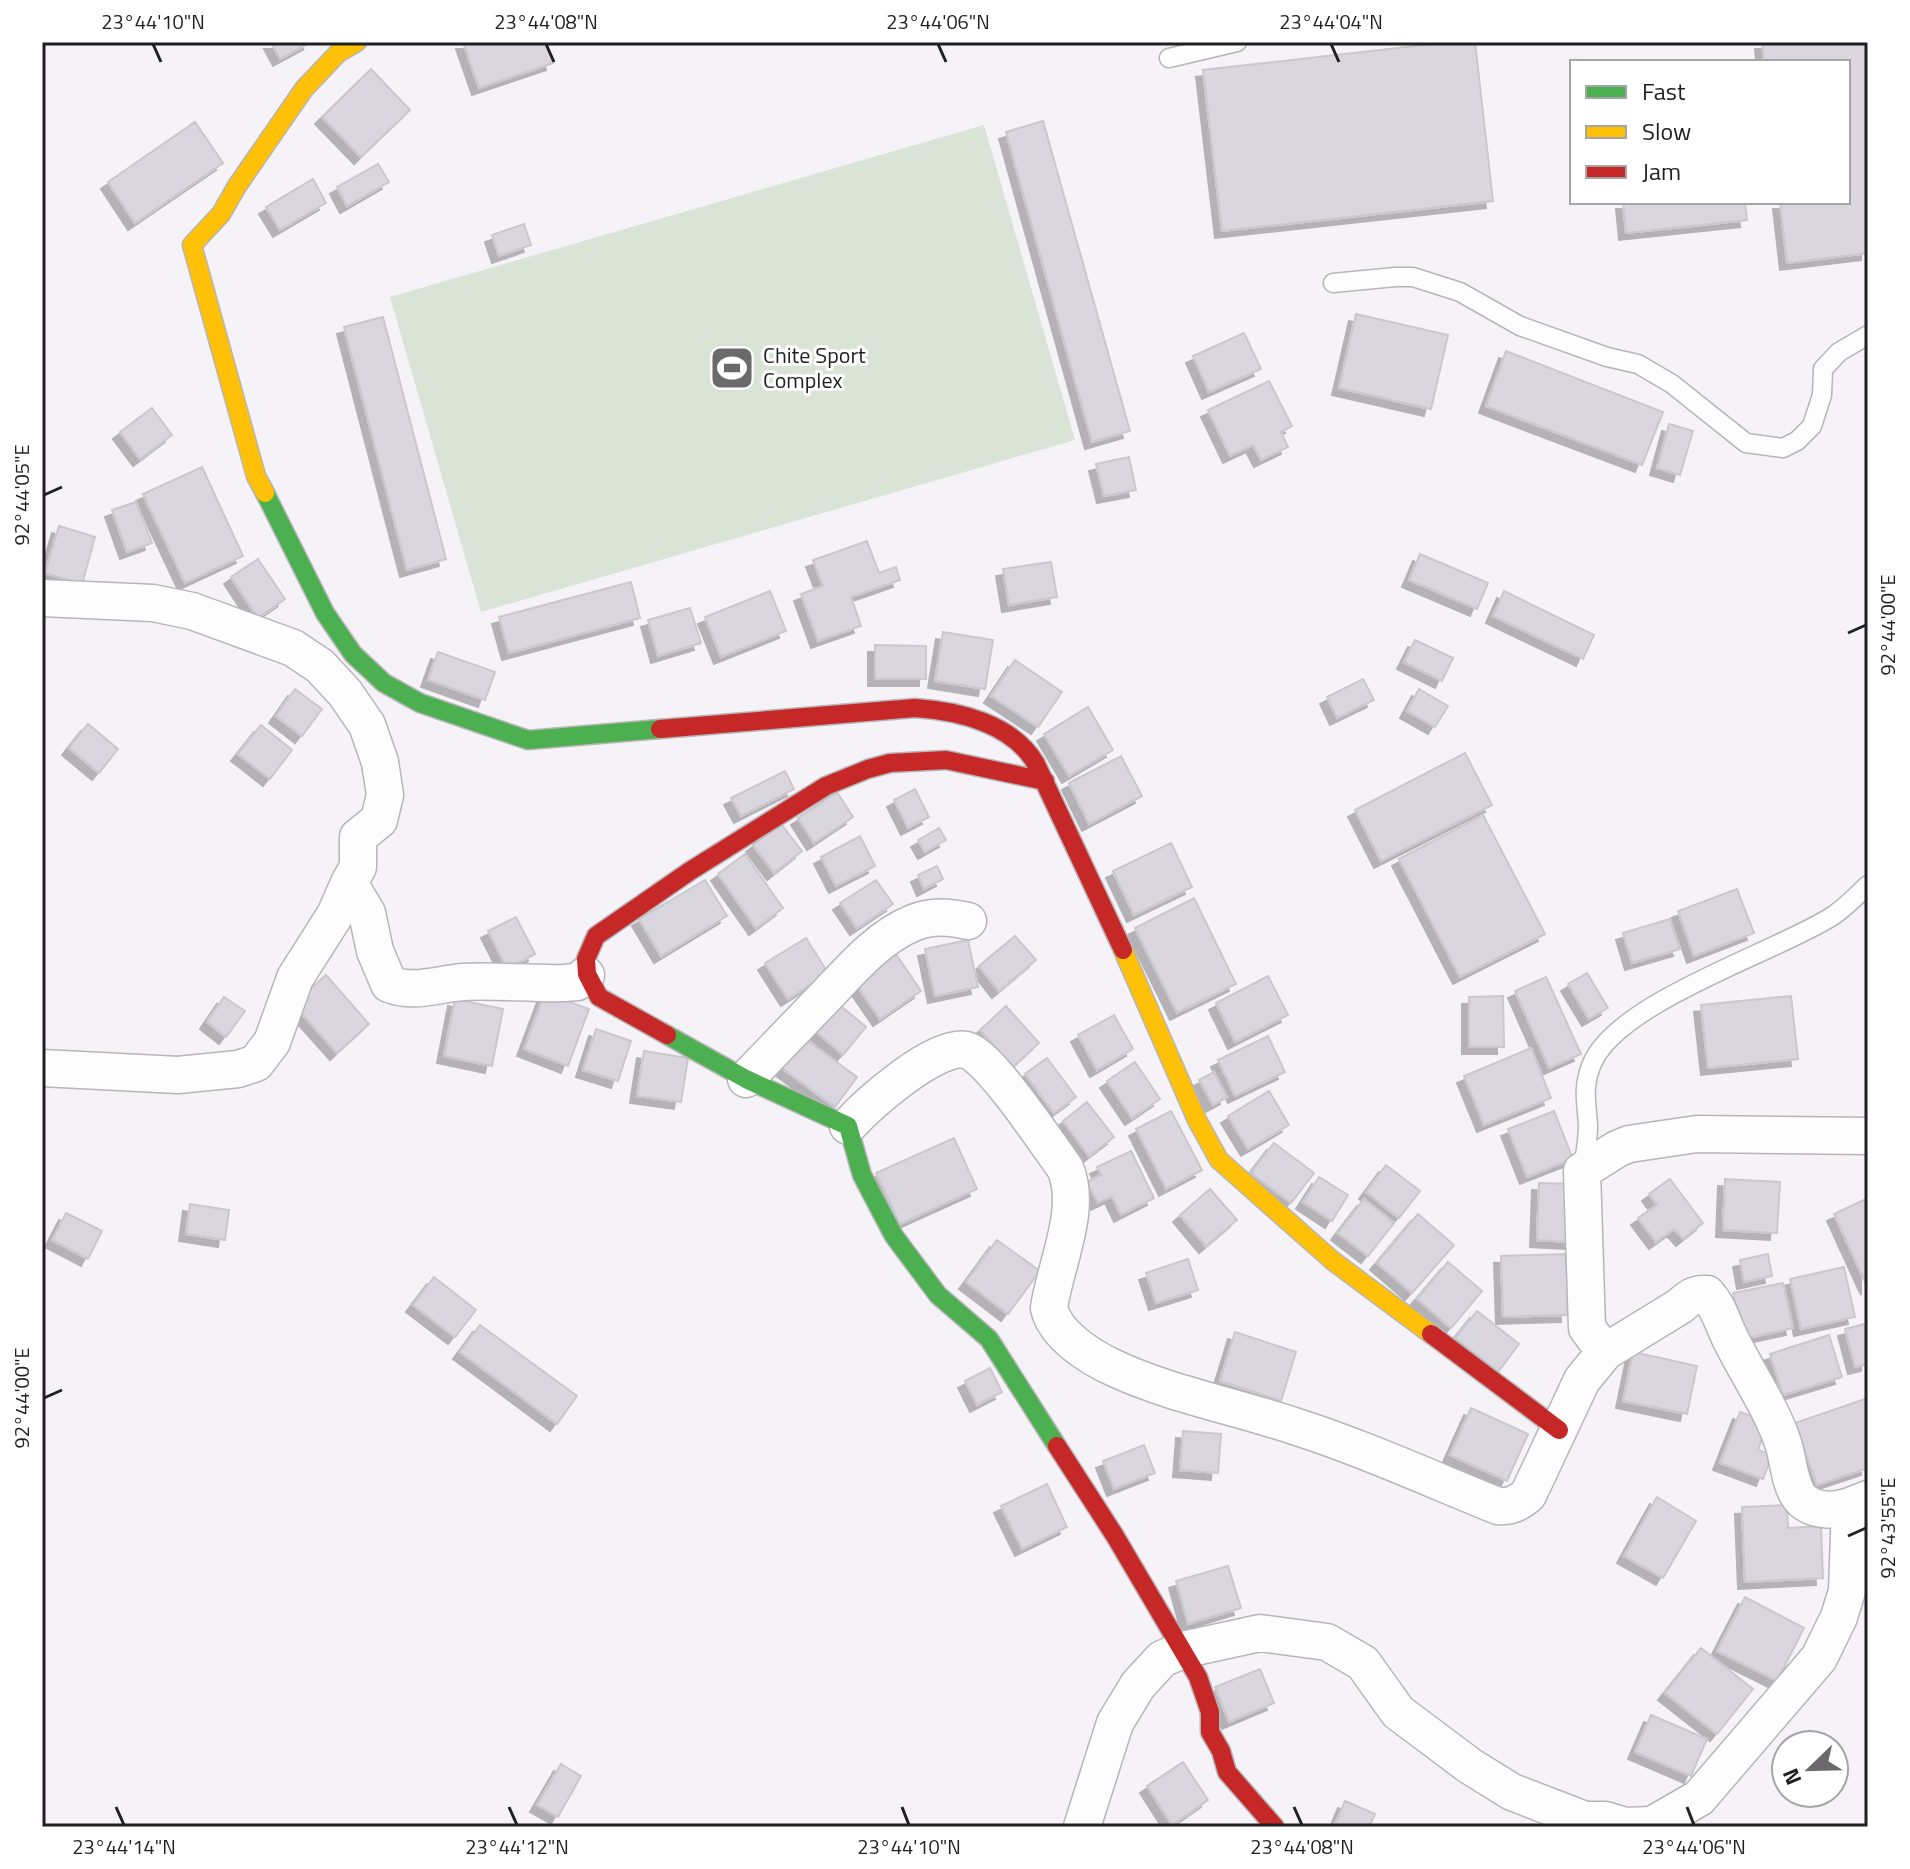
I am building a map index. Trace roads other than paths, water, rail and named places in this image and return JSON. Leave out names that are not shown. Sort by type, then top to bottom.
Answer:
[{"type":"street","points":[[357,42],[338,53],[304,89],[221,214],[192,245],[256,476],[325,613],[353,654],[384,683],[431,708],[528,740],[906,707],[945,709],[1017,739],[1032,757],[1045,781],[1169,1051],[1193,1114],[1219,1160],[1333,1261],[1559,1430]]},
{"type":"street","points":[[42,598],[153,603],[192,611],[293,648],[320,666],[345,693],[367,725],[380,762],[385,795],[379,820],[358,837],[358,867],[335,915],[295,978],[272,1042],[256,1063],[238,1069],[178,1075],[42,1068]]},
{"type":"street","points":[[1045,781],[970,764],[934,760],[889,762],[847,775],[814,792],[698,865],[596,936],[585,950],[586,975],[599,997],[746,1079],[848,1126],[862,1175],[894,1236],[938,1295],[989,1339],[1115,1536],[1182,1650],[1204,1693],[1210,1712],[1210,1732],[1221,1751],[1227,1772],[1275,1827]]},
{"type":"street","points":[[349,883],[367,913],[383,974],[389,984],[415,989],[464,982],[564,983],[577,982],[586,975]]},
{"type":"street","points":[[746,1079],[860,960],[888,937],[914,922],[931,918],[949,917],[968,921]]},
{"type":"street","points":[[848,1126],[874,1100],[925,1063],[965,1049],[981,1058],[1041,1134],[1069,1177],[1071,1202],[1049,1308],[1052,1320],[1070,1338],[1112,1368],[1298,1427],[1498,1506],[1508,1507],[1519,1503],[1528,1495],[1582,1380],[1605,1352],[1690,1297],[1698,1293],[1707,1294],[1715,1304],[1783,1440],[1795,1488],[1802,1500],[1830,1511],[1859,1503],[1846,1562],[1847,1591],[1839,1617],[1819,1658],[1699,1798],[1652,1825],[1625,1826],[1605,1820],[1585,1820],[1512,1792],[1470,1766],[1398,1712],[1363,1663],[1327,1642],[1260,1633],[1182,1650],[1162,1659],[1138,1685],[1115,1723],[1082,1827]]},
{"type":"street","points":[[1605,1352],[1587,1328],[1582,1171],[1629,1144],[1697,1134],[1868,1136]]},
{"type":"lane","points":[[1169,58],[1237,42]]},
{"type":"lane","points":[[1333,283],[1413,277],[1460,292],[1520,326],[1607,357],[1638,364],[1672,384],[1746,443],[1783,448],[1797,441],[1812,426],[1822,395],[1823,369],[1839,352],[1868,335]]},
{"type":"lane","points":[[1582,1171],[1588,1129],[1584,1090],[1592,1063],[1603,1046],[1618,1031],[1667,998],[1832,917],[1868,885]]},
{"type":"place","name":"Chite Sport Complex","points":[[732,368]]}]
